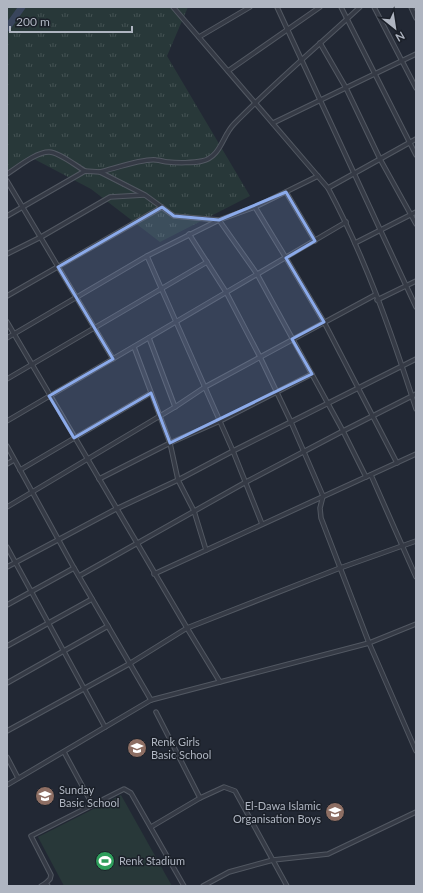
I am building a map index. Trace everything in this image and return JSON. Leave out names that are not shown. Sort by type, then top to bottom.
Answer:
[{"type":"street","points":[[173,7],[328,188],[355,243],[414,395],[416,409]]},
{"type":"street","points":[[199,37],[250,7]]},
{"type":"street","points":[[277,7],[416,307]]},
{"type":"street","points":[[228,70],[320,7]]},
{"type":"street","points":[[341,7],[416,155]]},
{"type":"street","points":[[7,174],[38,154],[49,152],[58,155],[85,171],[100,172],[156,160],[167,162],[202,162],[214,156],[220,149],[233,125],[255,103],[360,7]]},
{"type":"street","points":[[374,7],[416,88]]},
{"type":"street","points":[[411,7],[416,18]]},
{"type":"street","points":[[320,43],[346,88],[380,159],[416,224]]},
{"type":"street","points":[[273,123],[416,54]]},
{"type":"street","points":[[328,188],[416,139]]},
{"type":"street","points":[[7,216],[85,171]]},
{"type":"street","points":[[100,172],[145,195],[174,216],[218,220],[257,274],[366,477]]},
{"type":"street","points":[[7,338],[147,256],[189,234],[218,220],[255,207],[318,176]]},
{"type":"street","points":[[7,181],[112,359]]},
{"type":"street","points":[[286,192],[315,241]]},
{"type":"street","points":[[7,254],[41,237],[110,197],[145,195]]},
{"type":"street","points":[[7,296],[162,207]]},
{"type":"street","points":[[255,207],[324,322],[397,463]]},
{"type":"street","points":[[355,243],[416,212]]},
{"type":"street","points":[[7,421],[346,222]]},
{"type":"street","points":[[189,234],[226,292],[260,357],[304,451],[323,496],[320,508],[321,518],[369,643],[416,751]]},
{"type":"street","points":[[147,256],[233,451],[262,524]]},
{"type":"street","points":[[7,379],[207,262]]},
{"type":"street","points":[[377,300],[416,281]]},
{"type":"street","points":[[7,508],[175,407],[205,387],[375,295]]},
{"type":"street","points":[[7,322],[154,574],[220,682]]},
{"type":"street","points":[[149,338],[175,407]]},
{"type":"street","points":[[134,347],[170,443],[178,480],[194,511],[206,550]]},
{"type":"street","points":[[7,567],[116,509],[178,480],[416,358]]},
{"type":"street","points":[[99,479],[170,443],[220,421],[276,391],[312,374]]},
{"type":"street","points":[[20,470],[151,393]]},
{"type":"street","points":[[79,576],[246,482],[414,395]]},
{"type":"street","points":[[7,446],[74,568],[151,700]]},
{"type":"street","points":[[154,574],[416,454]]},
{"type":"street","points":[[7,464],[14,460]]},
{"type":"street","points":[[371,475],[416,577]]},
{"type":"street","points":[[7,732],[129,664],[187,628],[340,568],[416,541]]},
{"type":"street","points":[[7,547],[105,727]]},
{"type":"street","points":[[7,605],[74,568]]},
{"type":"street","points":[[7,646],[92,599]]},
{"type":"street","points":[[7,785],[151,700],[369,643],[416,624]]},
{"type":"street","points":[[7,683],[108,626]]},
{"type":"street","points":[[156,712],[200,798]]},
{"type":"street","points":[[64,752],[92,804]]},
{"type":"street","points":[[7,756],[18,778]]},
{"type":"street","points":[[151,827],[200,798],[224,787],[235,791],[287,886]]},
{"type":"street","points":[[41,886],[47,885],[50,875],[31,836],[124,789],[131,793],[184,886]]},
{"type":"street","points":[[203,886],[229,872],[273,860],[328,854],[416,812]]},
{"type":"highlighted area","points":[[286,192],[315,241],[286,258],[324,322],[292,339],[312,374],[170,443],[151,393],[74,438],[49,396],[113,359],[58,267],[162,207],[174,216],[219,220]]},
{"type":"green space","points":[[7,7],[188,7],[167,56],[250,196],[160,242],[91,189],[34,159],[7,174]]},
{"type":"green space","name":"Renk Stadium","points":[[121,795],[172,886],[64,886],[38,837]]},
{"type":"waterway","points":[[7,28],[22,7]]},
{"type":"place","name":"Renk Girls Basic School","points":[[137,748]]},
{"type":"place","name":"Sunday Basic School","points":[[45,796]]},
{"type":"place","name":"El-Dawa Islamic Organisation Boys","points":[[335,812]]},
{"type":"place","name":"Renk Stadium","points":[[105,861]]}]
